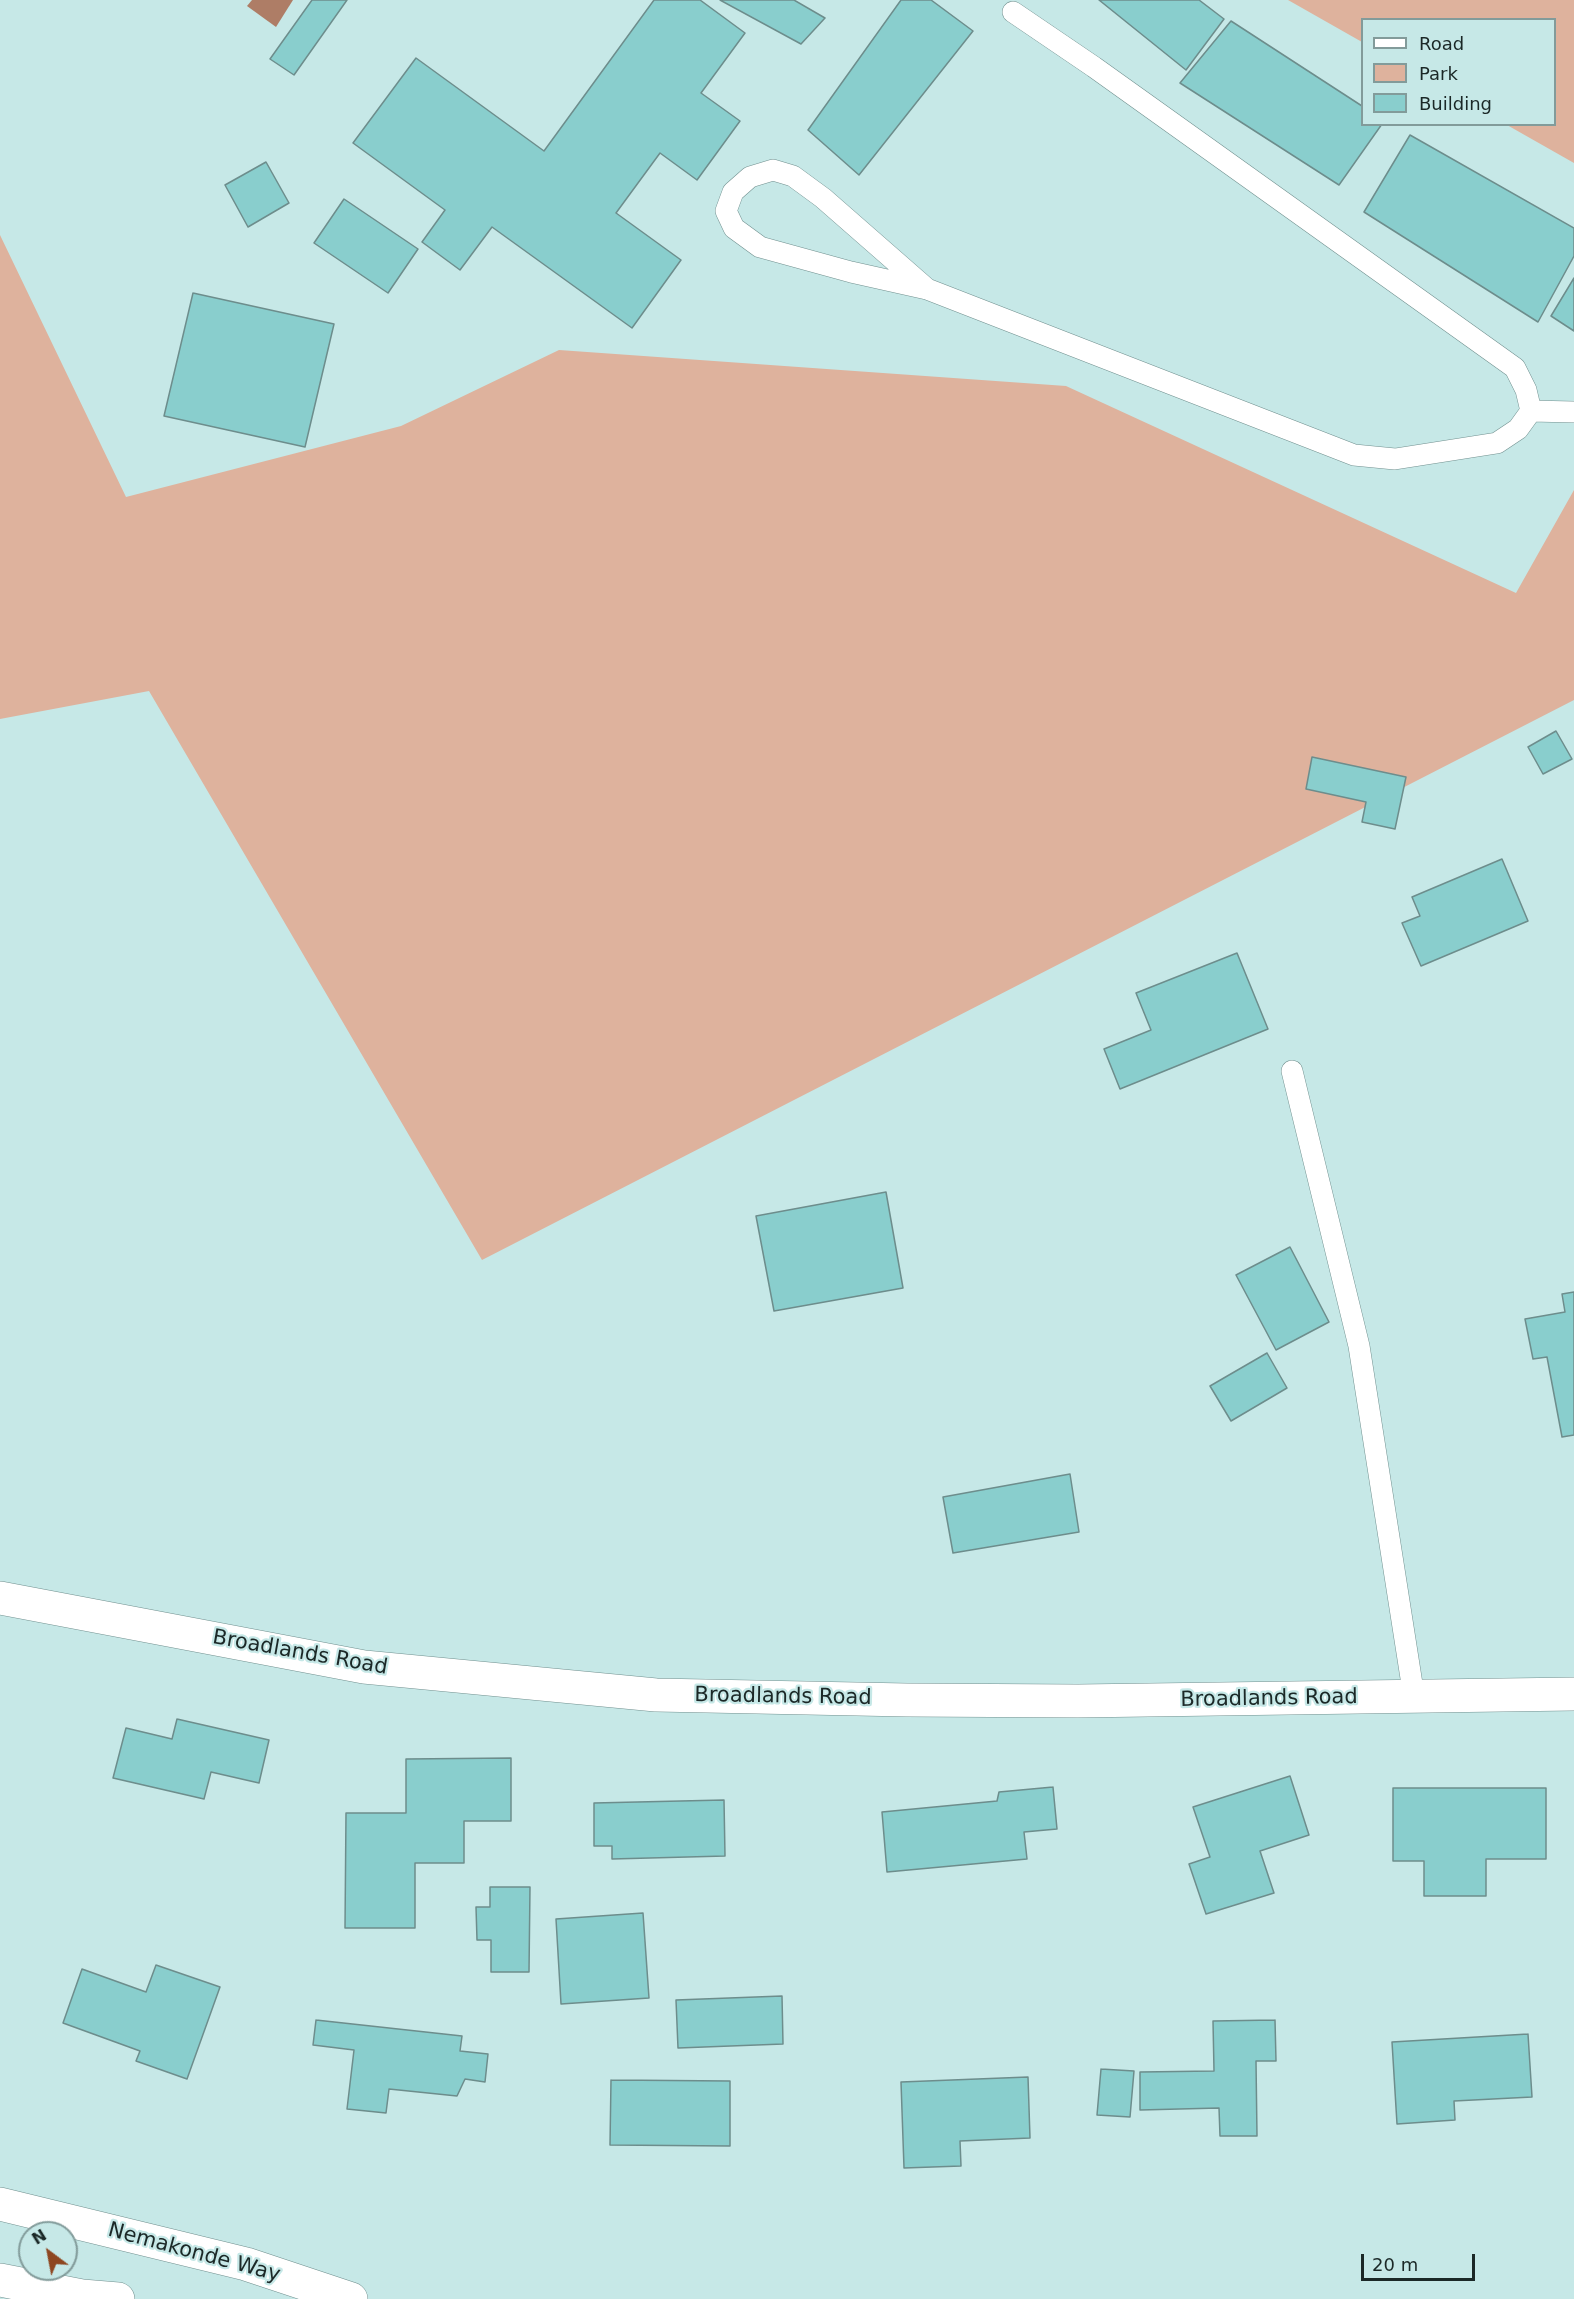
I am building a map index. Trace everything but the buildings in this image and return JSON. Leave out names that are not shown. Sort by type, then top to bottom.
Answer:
[{"type":"main road","name":"Broadlands Road","points":[[0,1598],[364,1667],[656,1695],[1078,1701],[1574,1694]]},
{"type":"main road","name":"Nemakonde Way","points":[[0,2204],[246,2264],[351,2299]]},
{"type":"main road","points":[[1,2281],[82,2296],[118,2299]]},
{"type":"lane","points":[[1013,12],[1094,66],[1515,368],[1526,390],[1532,411]]},
{"type":"lane","points":[[927,289],[823,198],[793,176],[773,170],[750,177],[733,192],[726,211],[734,228],[760,247],[851,272],[927,289],[1354,455],[1395,459],[1497,443],[1518,429],[1532,411]]},
{"type":"lane","points":[[1532,411],[1574,412]]},
{"type":"lane","points":[[1292,1071],[1359,1346],[1414,1697]]},
{"type":"green space","points":[[1288,0],[1574,0],[1574,163],[1509,126],[1556,126],[1556,18],[1361,18],[1361,41]]},
{"type":"green space","points":[[0,235],[126,497],[401,426],[559,350],[1066,386],[1516,593],[1574,490],[1574,700],[482,1260],[149,691],[0,719]]},
{"type":"shaded area","points":[[252,0],[293,0],[276,27],[247,6]]}]
